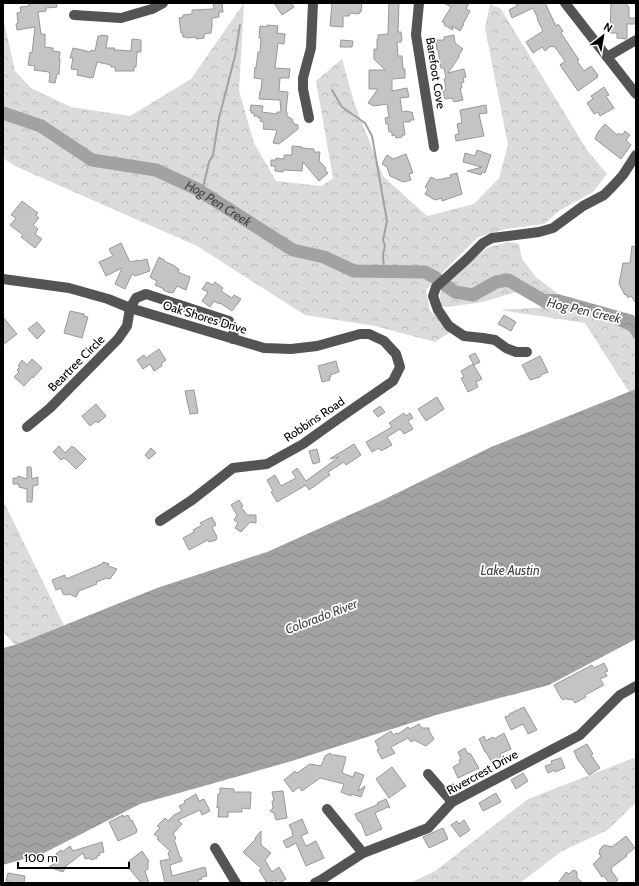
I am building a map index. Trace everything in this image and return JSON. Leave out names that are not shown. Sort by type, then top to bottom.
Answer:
[{"type":"street","points":[[74,15],[121,18],[152,9],[162,3]]},
{"type":"street","points":[[309,118],[303,89],[303,78],[311,48],[313,3]]},
{"type":"street","name":"Barefoot Cove","points":[[419,3],[416,35],[434,147]]},
{"type":"street","points":[[565,3],[636,94]]},
{"type":"street","points":[[607,57],[636,40]]},
{"type":"street","points":[[527,352],[516,352],[506,348],[495,340],[464,336],[449,326],[438,310],[433,296],[436,287],[483,243],[492,238],[539,232],[553,228],[582,206],[604,195],[623,175],[636,155]]},
{"type":"street","name":"Oak Shores Drive","points":[[3,279],[69,288],[264,348],[291,349],[317,346],[360,334],[369,334],[384,341],[396,354]]},
{"type":"street","points":[[130,308],[136,298],[146,294],[229,321],[234,329],[233,339]]},
{"type":"street","name":"Beartree Circle","points":[[26,427],[50,408],[118,339],[127,326],[130,308]]},
{"type":"street","name":"Robbins Road","points":[[160,521],[192,500],[233,468],[266,464],[303,444],[393,381],[400,368],[396,354]]},
{"type":"street","name":"Rivercrest Drive","points":[[315,883],[363,853],[428,828],[452,802],[580,735],[620,695],[636,686]]},
{"type":"street","points":[[428,774],[452,802]]},
{"type":"street","points":[[327,809],[363,853]]},
{"type":"street","points":[[215,848],[236,883]]},
{"type":"green space","points":[[3,3],[4,22],[15,71],[31,88],[71,107],[130,116],[191,79],[244,3],[239,91],[254,143],[276,181],[322,186],[333,178],[316,81],[342,59],[354,102],[383,176],[427,216],[474,204],[499,178],[508,145],[485,28],[490,4],[501,9],[587,150],[607,174],[593,192],[559,211],[544,224],[506,229],[478,237],[426,290],[430,311],[452,331],[435,342],[375,326],[305,315],[197,246],[15,166],[3,158]]},
{"type":"green space","points":[[508,242],[519,244],[522,259],[536,277],[558,294],[527,294],[516,292],[483,302],[448,307],[441,306],[441,286],[487,248]]},
{"type":"green space","points":[[550,307],[594,314],[629,331],[636,341],[636,389],[629,392],[585,323],[500,310]]},
{"type":"green space","points":[[3,500],[64,625],[15,645],[3,632]]},
{"type":"green space","points":[[636,757],[636,802],[608,830],[562,851],[520,883],[410,883],[435,871],[528,799]]},
{"type":"water","points":[[527,294],[558,294],[633,315],[636,318],[636,341],[629,331],[594,314],[550,307]]},
{"type":"water","name":"Lake Austin","points":[[636,389],[636,639],[549,685],[436,715],[292,761],[140,804],[44,853],[3,865],[3,648],[15,645],[157,588],[267,552],[385,499],[489,448]]},
{"type":"building","points":[[56,3],[57,7],[46,8],[46,11],[38,12],[41,34],[45,34],[45,47],[53,48],[53,51],[60,52],[59,74],[57,74],[55,83],[49,82],[49,72],[34,70],[35,66],[28,65],[30,52],[32,53],[35,27],[17,30],[17,13],[21,12],[20,7],[29,6],[29,4]]},
{"type":"building","points":[[213,3],[222,3],[223,12],[219,12],[219,17],[212,18],[211,33],[204,34],[204,38],[196,39],[196,37],[183,37],[179,18],[183,17],[183,15],[192,14],[192,10],[214,9]]},
{"type":"building","points":[[274,3],[291,3],[294,7],[282,15]]},
{"type":"building","points":[[332,3],[362,3],[361,12],[359,12],[359,14],[350,13],[349,16],[343,16],[343,27],[330,26]]},
{"type":"building","points":[[389,3],[399,3],[398,32],[401,32],[402,39],[401,42],[397,42],[398,56],[402,56],[403,69],[405,69],[405,78],[392,79],[392,91],[407,88],[409,97],[400,98],[402,112],[412,112],[414,120],[410,120],[410,122],[403,122],[405,135],[396,138],[395,135],[392,136],[392,132],[389,132],[388,124],[386,124],[385,118],[389,117],[387,104],[374,106],[368,103],[378,89],[369,89],[369,70],[385,70],[374,59],[374,49],[377,49],[378,35],[388,34]]},
{"type":"building","points":[[444,3],[469,3],[466,9],[470,11],[460,31],[452,26],[453,30],[444,25],[445,23],[442,22],[451,7]]},
{"type":"building","points":[[515,3],[545,3],[556,26],[558,24],[563,31],[561,33],[579,60],[577,61],[584,71],[591,66],[598,77],[578,91],[560,65],[565,61],[554,46],[551,46],[545,51],[542,47],[533,53],[526,42],[543,31],[533,8],[512,18],[509,10],[517,6]]},
{"type":"building","points":[[611,3],[627,3],[627,6],[629,7],[629,18],[636,18],[636,24],[627,24],[626,39],[617,38],[617,33],[610,33]]},
{"type":"building","points":[[267,25],[278,26],[277,33],[285,34],[284,44],[278,43],[275,68],[290,69],[289,78],[280,78],[279,91],[288,92],[287,116],[292,119],[294,124],[298,125],[298,129],[279,144],[273,143],[277,130],[263,129],[264,123],[260,121],[261,118],[254,116],[254,113],[251,113],[252,111],[250,111],[251,105],[263,106],[262,112],[277,114],[277,112],[281,112],[280,100],[259,99],[262,79],[254,78],[258,52],[260,52],[260,26],[267,27]]},
{"type":"building","points":[[454,35],[455,43],[463,49],[448,73],[464,69],[466,77],[463,78],[464,82],[461,83],[462,88],[460,88],[463,100],[454,102],[452,98],[445,99],[443,91],[446,90],[444,79],[446,78],[444,68],[441,68],[436,40],[444,40],[444,37]]},
{"type":"building","points":[[98,36],[108,36],[106,48],[115,48],[114,50],[131,51],[132,39],[141,40],[141,52],[137,52],[136,67],[134,67],[134,71],[115,71],[115,67],[111,67],[111,65],[97,62],[93,78],[91,78],[77,75],[78,70],[71,69],[73,58],[70,58],[73,48],[91,52],[91,50],[95,51]]},
{"type":"building","points":[[341,40],[353,41],[352,47],[340,47]]},
{"type":"building","points":[[604,87],[609,95],[606,96],[614,108],[600,116],[598,112],[594,114],[587,103],[593,99],[591,96]]},
{"type":"building","points":[[486,105],[487,113],[479,114],[484,136],[456,141],[455,135],[459,134],[457,124],[462,123],[460,110]]},
{"type":"building","points":[[605,124],[617,135],[619,133],[622,135],[625,131],[630,135],[626,140],[631,145],[621,159],[595,139],[598,132]]},
{"type":"building","points":[[292,146],[314,149],[314,152],[320,152],[319,161],[326,168],[325,170],[328,173],[319,181],[303,162],[302,171],[275,171],[275,166],[271,166],[271,160],[276,160],[276,158],[284,159],[284,155],[292,155]]},
{"type":"building","points":[[477,150],[491,155],[485,173],[482,172],[481,175],[467,171],[482,167],[463,162],[465,153],[475,156]]},
{"type":"building","points":[[406,154],[413,173],[409,174],[411,180],[403,182],[390,176],[387,167],[382,164],[387,155],[393,159]]},
{"type":"building","points":[[457,173],[462,194],[442,201],[442,198],[435,200],[425,194],[428,189],[425,187],[431,177],[437,180],[451,177],[450,175]]},
{"type":"building","points":[[22,201],[38,213],[36,215],[39,218],[33,225],[38,229],[35,234],[42,239],[35,248],[21,237],[23,235],[10,225],[16,218],[11,215]]},
{"type":"building","points":[[121,243],[130,262],[147,259],[150,271],[135,276],[132,274],[125,289],[115,284],[122,268],[106,276],[99,262],[113,256],[109,249]]},
{"type":"building","points":[[632,246],[636,247],[636,303],[631,296],[628,298],[626,294],[625,295],[619,284],[623,263],[630,263]]},
{"type":"building","points":[[159,257],[179,269],[178,272],[190,277],[186,290],[177,286],[173,293],[170,293],[155,285],[157,281],[150,277]]},
{"type":"building","points":[[207,282],[213,285],[215,282],[223,288],[221,291],[232,298],[234,295],[241,299],[232,311],[214,301],[210,307],[202,301],[208,292],[202,289]]},
{"type":"building","points":[[70,311],[84,314],[84,316],[88,317],[82,338],[64,333]]},
{"type":"building","points":[[504,315],[516,322],[511,331],[498,324]]},
{"type":"building","points":[[3,317],[17,334],[3,345]]},
{"type":"building","points":[[37,322],[45,331],[37,339],[28,329]]},
{"type":"building","points":[[159,349],[166,360],[161,364],[162,366],[154,371],[150,364],[143,369],[137,360],[144,355],[146,358]]},
{"type":"building","points":[[475,353],[480,362],[474,365],[469,356]]},
{"type":"building","points":[[540,356],[548,372],[540,377],[530,380],[522,365]]},
{"type":"building","points":[[32,359],[42,368],[24,386],[14,377],[19,372],[17,370],[20,367],[18,366],[22,360],[27,365]]},
{"type":"building","points":[[336,361],[339,372],[330,375],[330,380],[322,382],[318,366]]},
{"type":"building","points":[[473,364],[482,379],[476,382],[478,387],[468,392],[461,378],[464,377],[461,371]]},
{"type":"building","points":[[194,390],[198,413],[190,414],[185,391]]},
{"type":"building","points":[[437,397],[444,409],[426,421],[418,409]]},
{"type":"building","points":[[96,404],[106,416],[98,423],[96,421],[90,426],[82,416]]},
{"type":"building","points":[[380,406],[385,412],[378,417],[373,411]]},
{"type":"building","points":[[404,413],[406,416],[410,413],[413,418],[408,421],[413,429],[404,434],[400,429],[387,437],[392,445],[381,451],[379,448],[372,452],[366,442],[392,427],[389,423]]},
{"type":"building","points":[[354,444],[361,455],[346,465],[344,462],[328,472],[330,475],[309,490],[306,485],[277,502],[271,492],[273,491],[267,480],[275,475],[281,486],[296,478],[292,472],[297,468],[306,481],[339,457],[331,458]]},
{"type":"building","points":[[59,446],[65,453],[72,446],[86,459],[76,469],[67,460],[64,458],[61,460],[53,452]]},
{"type":"building","points":[[151,448],[156,453],[149,459],[145,455]]},
{"type":"building","points":[[317,449],[320,462],[313,464],[309,451]]},
{"type":"building","points":[[27,467],[31,467],[32,479],[38,477],[38,485],[33,486],[32,502],[27,502],[27,489],[19,487],[19,484],[13,484],[13,478],[18,478],[18,476],[27,479]]},
{"type":"building","points":[[239,500],[243,506],[241,507],[247,515],[256,515],[256,523],[250,522],[241,532],[235,528],[238,523],[234,520],[237,515],[231,505]]},
{"type":"building","points":[[212,517],[216,525],[212,527],[217,537],[216,540],[209,542],[208,540],[189,550],[183,538],[194,532],[193,530],[202,525],[200,523]]},
{"type":"building","points":[[103,562],[109,564],[108,566],[117,569],[110,579],[107,578],[96,582],[97,584],[79,591],[76,597],[69,594],[63,594],[61,588],[56,590],[52,580],[65,575],[66,579],[102,564]]},
{"type":"building","points":[[604,663],[608,671],[605,672],[607,676],[600,679],[604,685],[585,695],[586,697],[575,703],[572,699],[568,700],[567,698],[563,700],[561,698],[554,685],[592,665],[594,668]]},
{"type":"building","points":[[524,707],[537,730],[528,734],[523,724],[511,730],[505,717]]},
{"type":"building","points":[[419,724],[422,728],[429,728],[429,731],[434,739],[426,746],[414,740],[411,742],[408,738],[391,747],[395,753],[382,759],[377,750],[379,749],[375,741],[391,731],[393,735],[398,734],[408,727],[410,729]]},
{"type":"building","points":[[504,733],[511,749],[500,754],[502,758],[492,763],[479,739],[484,736],[486,741],[493,737],[494,739]]},
{"type":"building","points":[[587,744],[593,754],[591,755],[600,768],[589,775],[578,760],[574,751]]},
{"type":"building","points":[[465,748],[468,754],[470,753],[479,768],[458,778],[453,767],[460,763],[459,760],[461,759],[458,752]]},
{"type":"building","points":[[330,753],[332,755],[346,757],[342,773],[353,777],[355,772],[364,775],[358,791],[365,786],[361,797],[351,794],[351,796],[341,792],[344,784],[320,778],[302,791],[299,787],[293,792],[284,780],[295,771],[297,773],[310,764],[321,766],[325,756]]},
{"type":"building","points":[[561,758],[565,768],[548,773],[545,766],[552,764],[551,761]]},
{"type":"building","points":[[392,767],[406,786],[389,798],[376,779]]},
{"type":"building","points":[[523,773],[528,781],[516,789],[511,780]]},
{"type":"building","points":[[220,788],[234,789],[234,792],[251,792],[250,809],[242,808],[242,812],[228,812],[228,817],[218,817],[219,807],[217,808]]},
{"type":"building","points":[[283,791],[287,818],[276,820],[274,813],[270,811],[273,808],[272,801],[274,801],[272,792]]},
{"type":"building","points":[[496,793],[501,802],[483,811],[479,803]]},
{"type":"building","points":[[196,794],[199,801],[204,799],[210,811],[202,815],[200,810],[178,820],[182,824],[173,834],[176,838],[174,841],[182,861],[170,865],[172,876],[205,867],[207,876],[198,880],[199,883],[165,883],[160,861],[170,859],[168,853],[170,851],[157,839],[159,838],[154,834],[160,828],[157,826],[165,818],[168,821],[174,815],[182,811],[179,806],[185,803],[184,801]]},
{"type":"building","points":[[386,799],[390,808],[388,807],[375,813],[382,829],[366,836],[362,825],[358,821],[355,814],[379,804],[377,803]]},
{"type":"building","points":[[123,815],[123,817],[128,815],[137,830],[136,833],[118,841],[109,822]]},
{"type":"building","points":[[302,819],[308,833],[301,836],[306,846],[316,841],[324,858],[306,866],[296,843],[287,848],[283,841],[293,836],[289,825]]},
{"type":"building","points":[[464,820],[470,830],[460,837],[451,825],[457,821],[459,824]]},
{"type":"building","points":[[443,828],[448,839],[429,848],[423,837]]},
{"type":"building","points":[[261,831],[261,845],[271,853],[265,860],[272,872],[279,867],[286,879],[279,883],[276,883],[275,880],[267,883],[259,870],[262,869],[243,852],[255,840]]},
{"type":"building","points":[[626,836],[635,848],[611,868],[618,880],[614,883],[609,883],[604,876],[602,877],[593,864],[601,856],[599,854],[600,849],[604,845],[612,847]]},
{"type":"building","points":[[102,842],[104,852],[99,853],[100,855],[97,856],[97,858],[91,860],[90,858],[85,859],[83,853],[66,866],[63,872],[49,867],[58,861],[56,854],[61,850],[62,852],[70,846],[73,851]]},
{"type":"building","points":[[142,851],[149,861],[148,869],[145,871],[149,883],[141,883],[128,867],[128,862]]},
{"type":"building","points":[[574,870],[577,872],[577,878],[583,883],[558,883],[566,872],[569,874]]},
{"type":"building","points":[[8,873],[25,876],[24,883],[13,883],[6,881]]},
{"type":"waterway","points":[[202,192],[209,162],[213,155],[219,118],[235,56],[240,25]]},
{"type":"waterway","points":[[332,90],[342,107],[365,123],[372,136],[387,221],[383,240],[385,246],[383,254],[384,272]]},
{"type":"waterway","name":"Hog Pen Creek","points":[[3,113],[41,126],[92,160],[156,170],[197,189],[293,250],[324,257],[354,271],[425,272],[436,278]]},
{"type":"waterway","name":"Hog Pen Creek","points":[[444,284],[455,292],[473,295],[496,282],[508,280],[546,302]]},
{"type":"water label","name":"Colorado River","points":[[321,616]]}]
